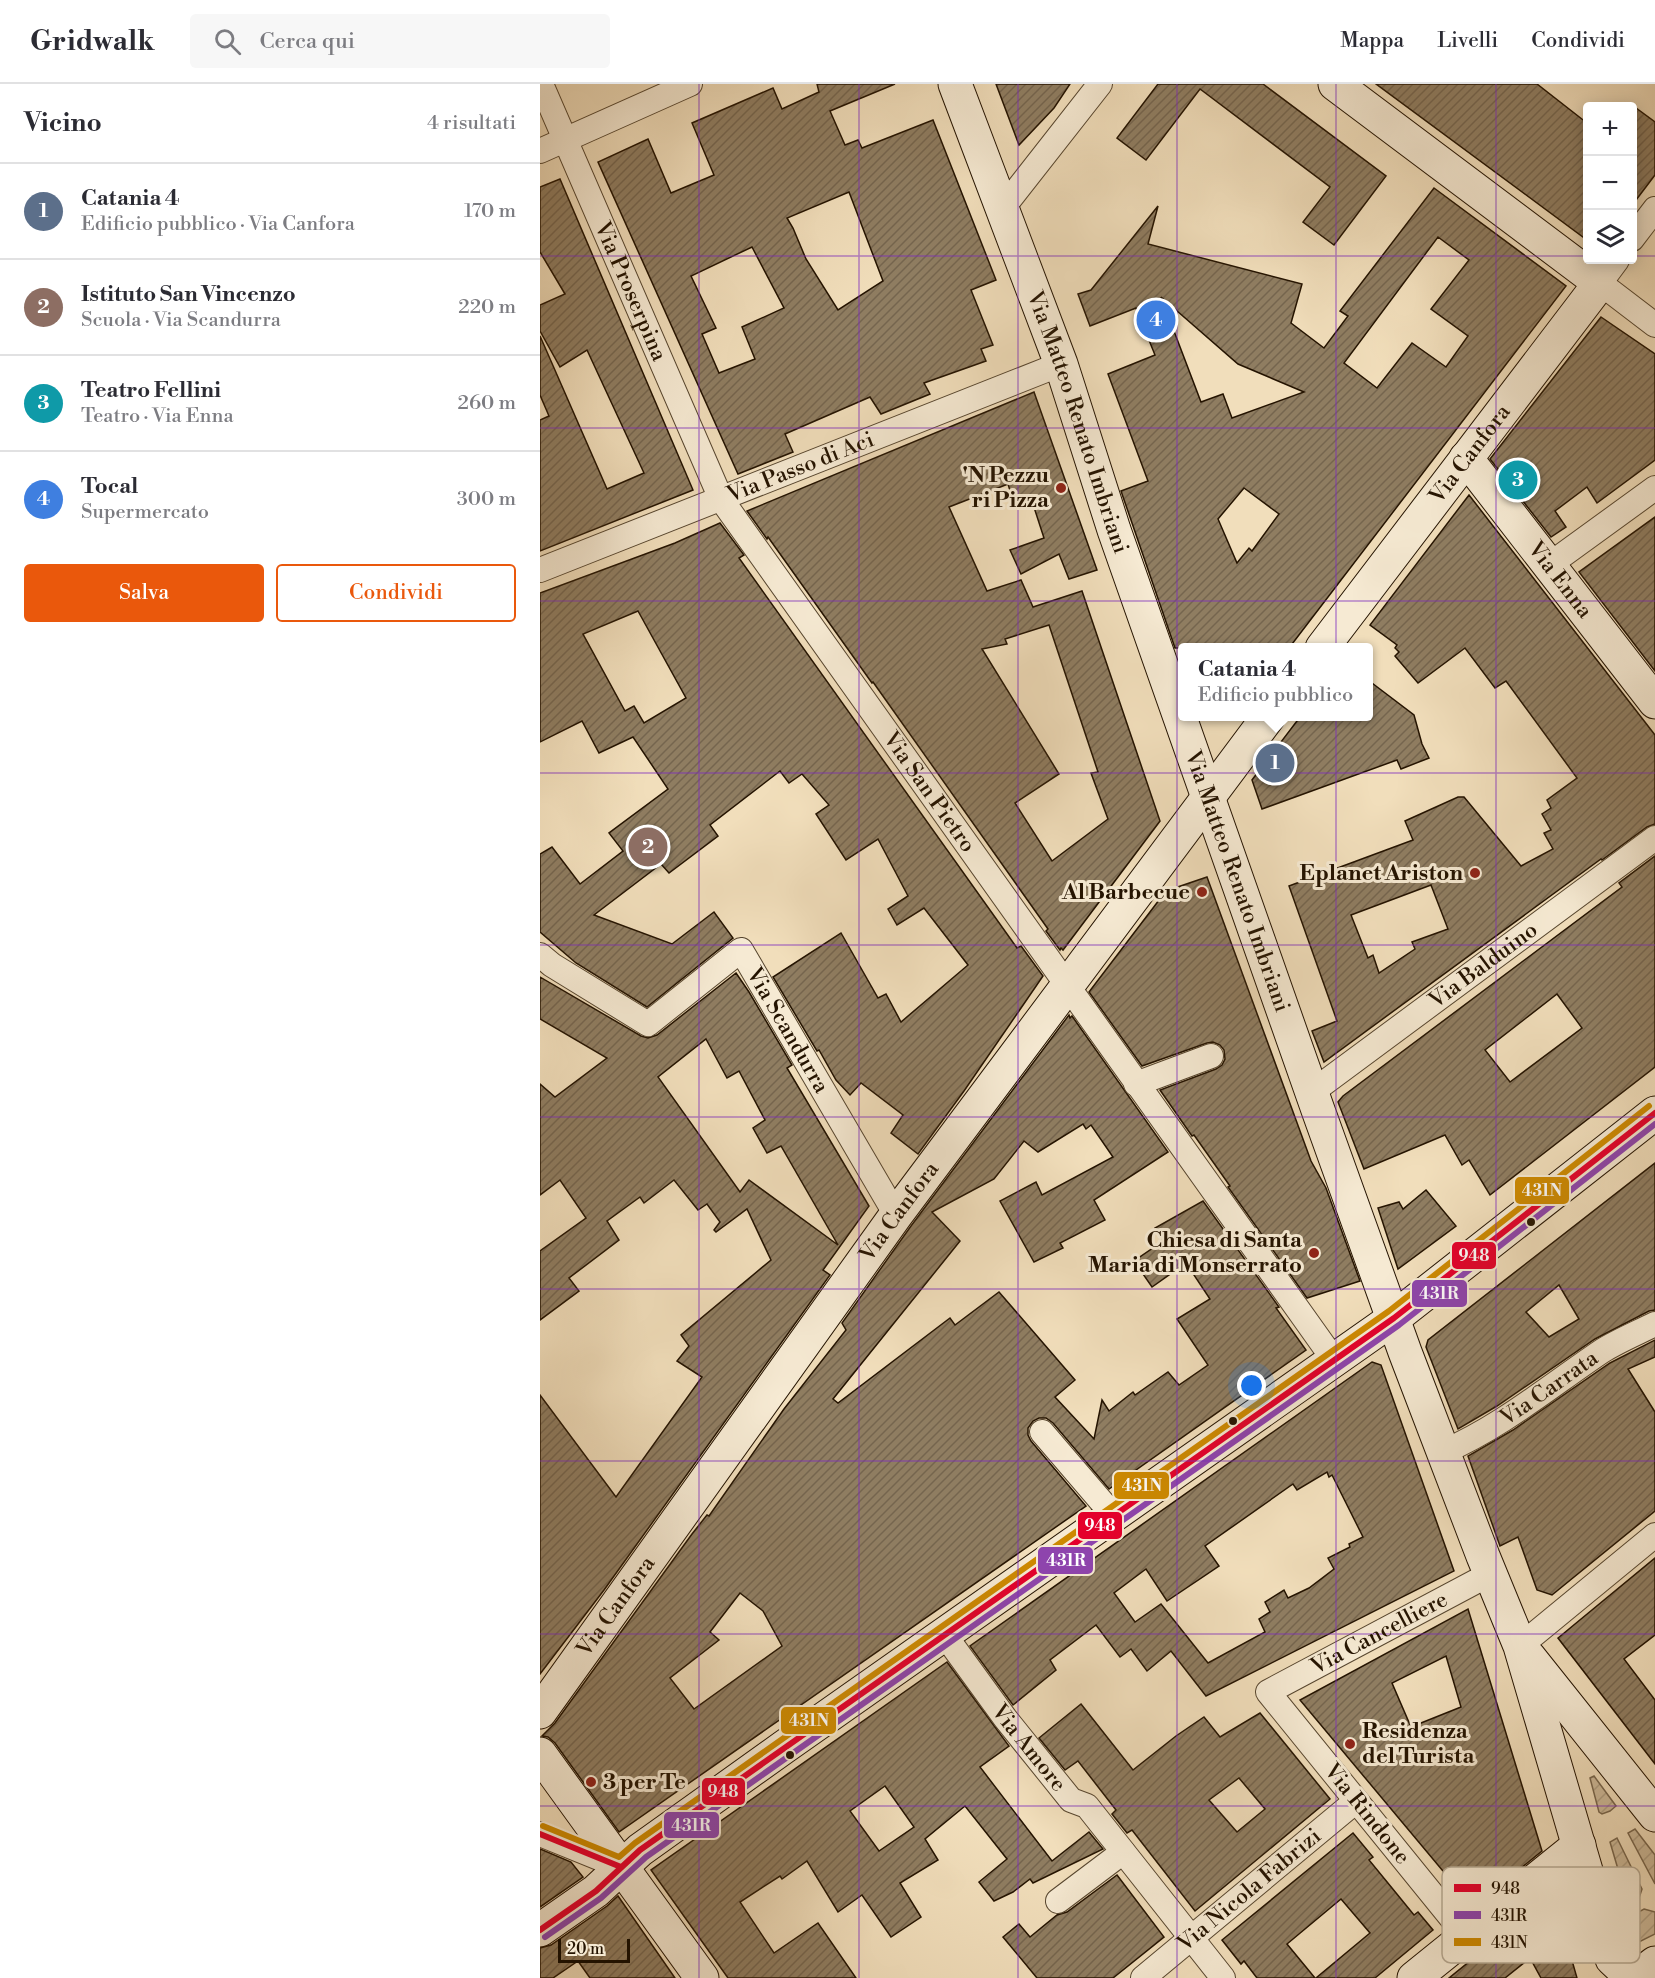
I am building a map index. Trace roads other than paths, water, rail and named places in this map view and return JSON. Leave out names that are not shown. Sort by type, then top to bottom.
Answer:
[{"type":"main road","name":"Via Matteo Renato Imbriani","points":[[955,84],[1061,364],[1114,530],[1178,712]]},
{"type":"main road","points":[[1335,84],[1609,271]]},
{"type":"main road","name":"Via Canfora","points":[[1326,643],[1609,271]]},
{"type":"main road","name":"Via Enna","points":[[1466,458],[1655,702]]},
{"type":"main road","name":"Via Matteo Renato Imbriani","points":[[1181,721],[1312,1092],[1443,1452],[1520,1646]]},
{"type":"main road","name":"Via Canfora","points":[[540,1712],[896,1215],[1266,721]]},
{"type":"main road","points":[[540,1930],[596,1891],[640,1850],[1394,1318],[1652,1121]]},
{"type":"main road","points":[[1520,1646],[1655,1815]]},
{"type":"main road","points":[[1520,1646],[1585,1867]]},
{"type":"main road","points":[[1554,1760],[1561,1749],[1572,1741],[1585,1739],[1598,1742]]},
{"type":"main road","points":[[540,1754],[702,1978]]},
{"type":"main road","points":[[1551,1867],[1579,1845]]},
{"type":"main road","points":[[1414,1978],[1442,1955]]},
{"type":"main road","points":[[1616,1963],[1625,1971],[1643,1972]]},
{"type":"street","name":"Via Proserpina","points":[[541,84],[721,499]]},
{"type":"street","points":[[540,151],[690,84]]},
{"type":"street","points":[[1002,209],[1100,84]]},
{"type":"street","points":[[1637,232],[1655,209]]},
{"type":"street","points":[[1609,271],[1655,325]]},
{"type":"street","name":"Via Passo di Aci","points":[[540,570],[1061,364]]},
{"type":"street","points":[[1550,565],[1655,488]]},
{"type":"street","name":"Via San Pietro","points":[[721,499],[1334,1360]]},
{"type":"street","name":"Via Balduino","points":[[1312,1092],[1655,838]]},
{"type":"street","name":"Via Scandurra","points":[[540,955],[552,965],[648,1024],[741,950],[896,1215]]},
{"type":"street","points":[[1136,1083],[1211,1056]]},
{"type":"street","name":"Via Carrata","points":[[1443,1452],[1492,1426],[1604,1350],[1655,1324]]},
{"type":"street","points":[[1042,1432],[1113,1515]]},
{"type":"street","points":[[1520,1646],[1655,1535]]},
{"type":"street","name":"Via Cancelliere","points":[[1268,1692],[1490,1574]]},
{"type":"street","name":"Via Amore","points":[[944,1634],[1005,1718],[1071,1800],[1087,1806],[1223,1978]]},
{"type":"street","name":"Via Rindone","points":[[1268,1692],[1442,1907]]},
{"type":"street","name":"Via Nicola Fabrizi","points":[[1143,1978],[1356,1801]]},
{"type":"street","points":[[540,1834],[621,1867]]},
{"type":"street","points":[[1058,1901],[1123,1852]]},
{"type":"place","name":"Tocal","points":[[1156,320]]},
{"type":"place","name":"Teatro Fellini","points":[[1518,480]]},
{"type":"place","name":"'N Pezzu ri Pizza","points":[[1061,488]]},
{"type":"place","name":"Catania 4","points":[[1275,763]]},
{"type":"place","name":"Istituto San Vincenzo","points":[[648,847]]},
{"type":"place","name":"Eplanet Ariston","points":[[1475,873]]},
{"type":"place","name":"Al Barbecue","points":[[1202,892]]},
{"type":"place","name":"Chiesa di Santa Maria di Monserrato","points":[[1314,1253]]},
{"type":"place","name":"Residenza del Turista","points":[[1350,1744]]},
{"type":"place","name":"3 per Te","points":[[591,1782]]}]
